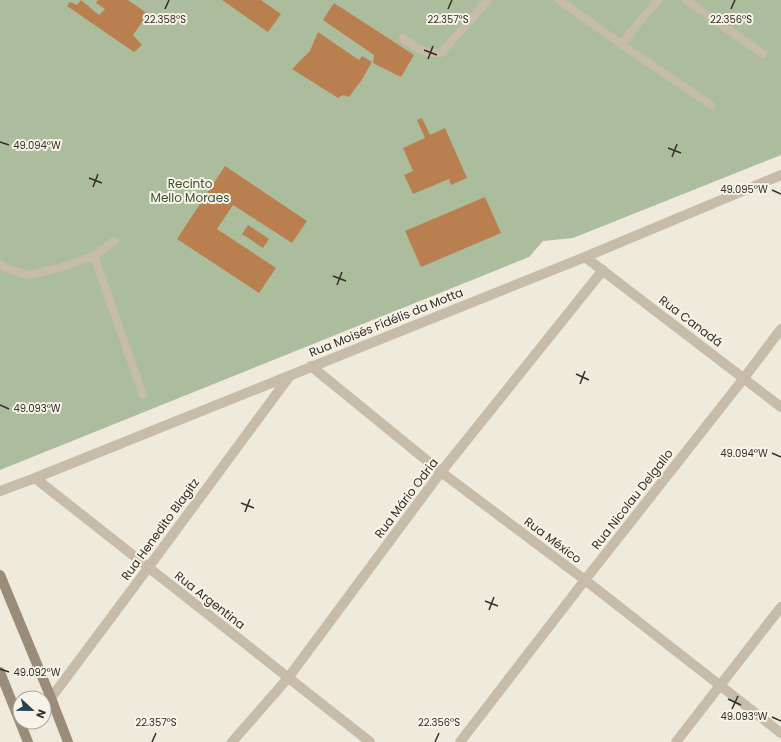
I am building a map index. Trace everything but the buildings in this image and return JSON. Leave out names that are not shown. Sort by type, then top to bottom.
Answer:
[{"type":"main road","points":[[0,575],[48,690]]},
{"type":"main road","points":[[0,672],[28,742]]},
{"type":"main road","points":[[52,701],[68,742]]},
{"type":"street","name":"Rua Moisés Fidélis da Motta","points":[[0,491],[585,257],[781,175]]},
{"type":"street","name":"Rua Canadá","points":[[585,257],[781,407]]},
{"type":"street","name":"Rua Mário Odria","points":[[232,742],[288,678],[441,472],[603,270]]},
{"type":"street","name":"Rua Nicolau Delgallo","points":[[460,742],[781,329]]},
{"type":"street","name":"Rua México","points":[[311,366],[441,472],[585,580],[781,733]]},
{"type":"street","name":"Rua Henedito Blagitz","points":[[52,697],[290,376]]},
{"type":"street","name":"Rua Argentina","points":[[35,478],[370,742]]},
{"type":"street","points":[[676,742],[781,607]]},
{"type":"lane","points":[[402,38],[420,50],[433,54],[441,53],[488,0]]},
{"type":"lane","points":[[559,0],[711,105]]},
{"type":"lane","points":[[621,44],[658,0]]},
{"type":"lane","points":[[686,0],[764,54]]},
{"type":"lane","points":[[0,264],[5,268],[28,275],[59,268],[94,256],[114,241]]},
{"type":"lane","points":[[94,256],[143,395]]},
{"type":"green space","name":"Recinto Mello Moraes","points":[[0,0],[781,0],[781,155],[573,238],[543,241],[529,257],[0,470]]}]
